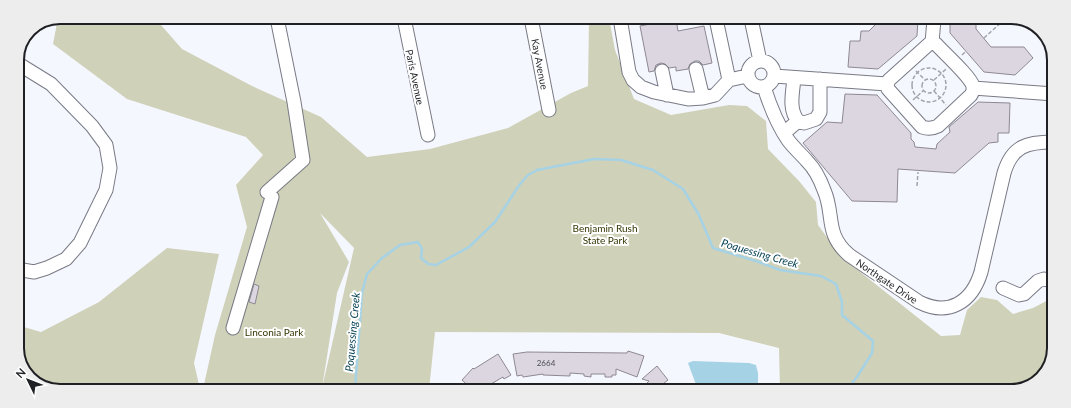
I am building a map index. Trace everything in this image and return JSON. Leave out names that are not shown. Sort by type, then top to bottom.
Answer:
[{"type":"street","points":[[233,328],[269,195],[303,160],[294,102],[278,24]]},
{"type":"street","name":"Paris Avenue","points":[[405,24],[428,135]]},
{"type":"street","name":"Kay Avenue","points":[[533,24],[549,110]]},
{"type":"street","points":[[621,24],[629,72],[633,80],[641,87],[667,95],[688,99],[703,98],[714,95],[729,80],[747,76]]},
{"type":"street","points":[[717,24],[729,80]]},
{"type":"street","points":[[752,24],[760,61]]},
{"type":"street","points":[[932,43],[934,24]]},
{"type":"street","points":[[932,43],[936,44],[957,59],[973,88],[970,95],[938,126],[928,129],[922,127],[888,88],[887,84],[888,80],[932,43]]},
{"type":"street","points":[[760,61],[769,64],[774,72],[771,83],[764,87],[755,87],[751,84],[747,76],[749,67],[760,61]]},
{"type":"street","points":[[24,67],[51,84],[92,126],[106,145],[110,168],[106,190],[80,243],[66,258],[47,268],[34,272],[24,270]]},
{"type":"street","points":[[696,69],[703,98]]},
{"type":"street","points":[[662,71],[667,95]]},
{"type":"street","points":[[774,76],[887,84]]},
{"type":"street","points":[[794,78],[793,115],[798,121],[804,123],[811,122],[816,119],[820,112],[820,79]]},
{"type":"street","name":"Northgate Drive","points":[[764,87],[773,114],[784,133],[819,177],[825,192],[833,233],[846,252],[919,302],[927,306],[937,308],[949,308],[957,305],[970,295],[976,286],[981,272],[1004,173],[1012,156],[1017,150],[1031,143],[1047,142]]},
{"type":"street","points":[[973,88],[1047,93]]},
{"type":"street","points":[[784,133],[798,121]]},
{"type":"street","points":[[1003,288],[1019,295],[1024,294],[1038,282],[1044,279],[1047,280]]},
{"type":"path","points":[[984,38],[999,24]]},
{"type":"path","points":[[934,80],[966,51]]},
{"type":"path","points":[[927,68],[938,70],[942,73],[946,89],[940,98],[930,102],[925,102],[916,97],[913,93],[912,82],[917,72],[927,68]]},
{"type":"path","points":[[934,80],[931,78],[925,80],[922,86],[927,93],[934,91]]},
{"type":"path","points":[[934,80],[936,87],[934,91]]},
{"type":"path","points":[[905,108],[924,90]]},
{"type":"path","points":[[934,91],[953,112]]},
{"type":"path","points":[[917,186],[918,172]]},
{"type":"green space","points":[[57,24],[160,24],[182,49],[252,86],[321,117],[367,157],[430,149],[508,128],[571,93],[588,86],[589,24],[610,24],[615,50],[634,99],[671,115],[729,105],[747,106],[766,121],[768,149],[799,181],[816,202],[818,225],[837,251],[864,275],[941,336],[960,335],[967,310],[981,297],[997,300],[1013,314],[1033,308],[1047,301],[1047,353],[1045,360],[1040,370],[1035,375],[1016,384],[780,384],[779,348],[719,333],[435,332],[430,384],[323,384],[354,248],[320,213],[349,262],[337,293],[323,384],[204,384],[215,335],[247,227],[236,185],[263,155],[246,137],[127,99],[53,44]]},
{"type":"green space","points":[[167,248],[219,254],[194,363],[199,384],[55,384],[48,382],[48,360],[26,360],[24,350],[24,327],[41,332],[99,302]]},
{"type":"water","points":[[693,361],[749,363],[756,365],[758,384],[696,384],[688,363]]},
{"type":"building","points":[[650,24],[677,24],[678,31],[704,26],[712,63],[703,65],[699,61],[695,61],[690,64],[688,69],[676,71],[676,67],[669,68],[665,64],[661,63],[656,65],[654,71],[649,72],[640,26]]},
{"type":"building","points":[[876,24],[918,24],[917,36],[878,69],[848,67],[850,41],[860,41],[861,31],[869,31]]},
{"type":"building","points":[[950,24],[976,24],[976,29],[991,47],[1024,47],[1033,58],[1015,75],[984,72],[950,33]]},
{"type":"building","points":[[845,94],[877,95],[911,133],[911,139],[914,142],[915,147],[936,149],[937,144],[950,132],[949,127],[978,102],[1010,103],[1009,133],[998,133],[998,142],[989,143],[955,173],[898,169],[897,202],[852,201],[803,143],[827,122],[842,123]]},
{"type":"building","points":[[254,284],[259,286],[255,304],[249,302]]},
{"type":"building","points":[[628,351],[644,356],[637,377],[616,369],[616,375],[612,375],[612,377],[605,377],[605,374],[591,374],[591,377],[584,376],[584,374],[570,373],[570,376],[543,374],[523,377],[522,375],[517,376],[513,354],[527,352],[627,353]]},
{"type":"building","points":[[498,354],[511,375],[504,379],[503,377],[491,384],[466,384],[462,380],[473,368],[474,369]]},
{"type":"building","points":[[657,366],[668,380],[663,384],[646,384],[649,381],[642,379]]},
{"type":"waterway","name":"Poquessing Creek","points":[[355,384],[362,293],[367,274],[382,258],[400,245],[418,242],[422,249],[421,258],[428,264],[436,265],[469,247],[495,222],[520,184],[528,175],[537,170],[594,159],[621,160],[653,170],[683,189],[699,215],[713,248],[780,270],[821,276],[836,284],[842,302],[842,315],[873,341],[872,353],[851,384]]},
{"type":"park label","name":"Benjamin Rush State Park","points":[[605,234]]},
{"type":"park label","name":"Linconia Park","points":[[274,332]]}]
